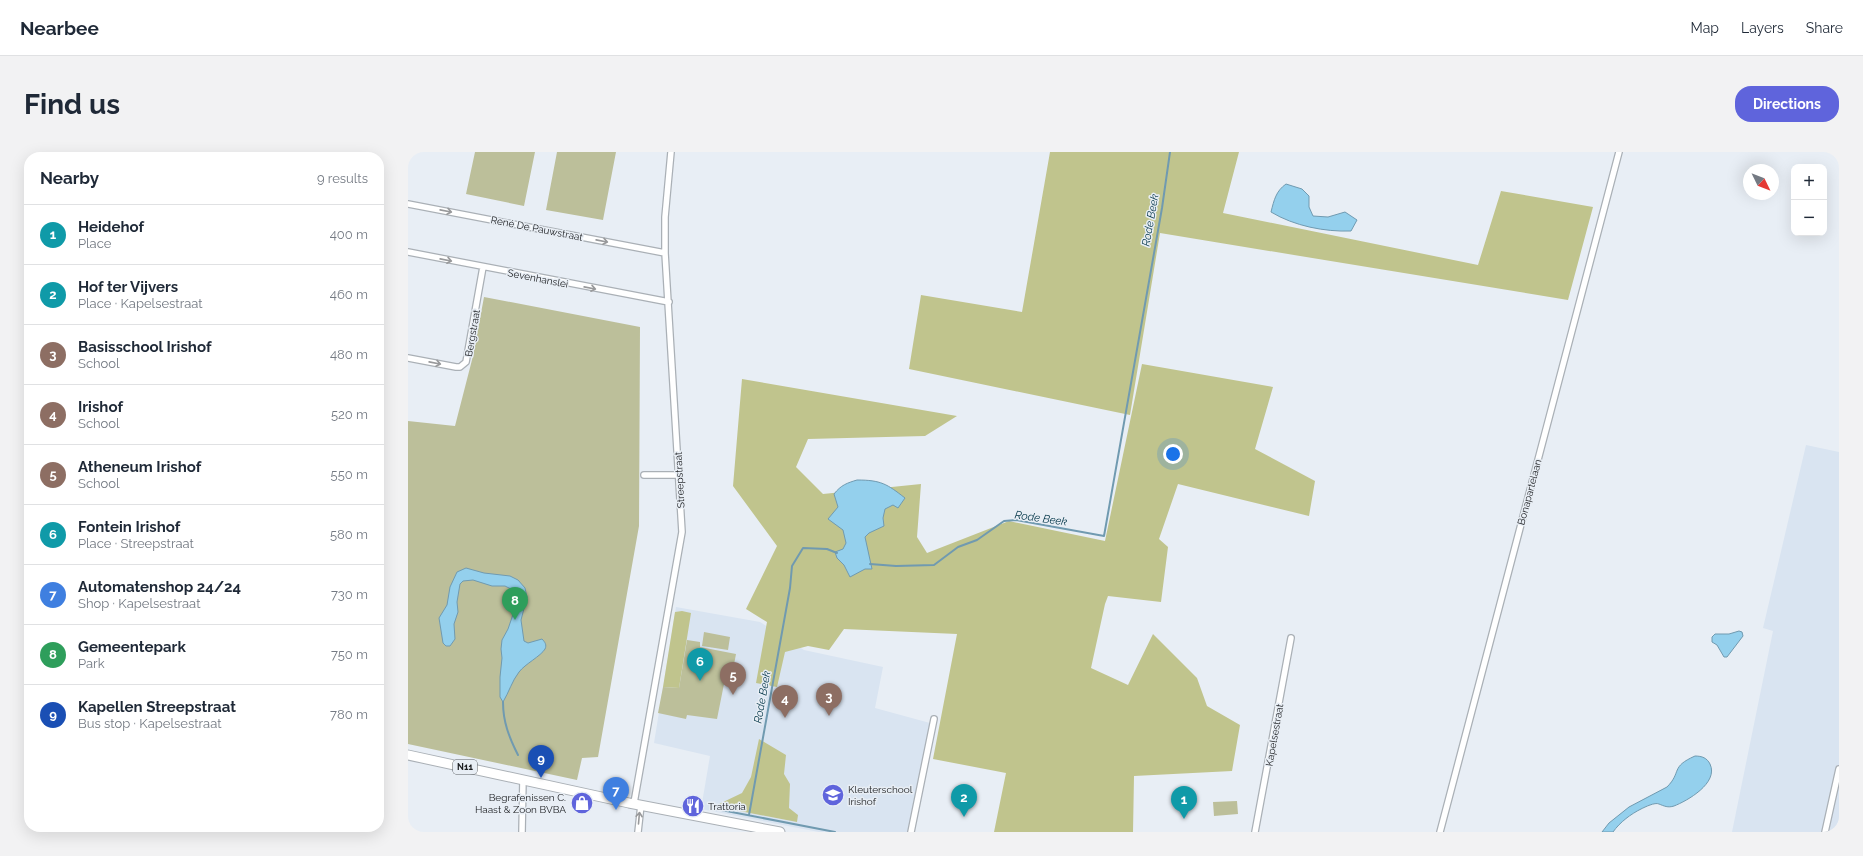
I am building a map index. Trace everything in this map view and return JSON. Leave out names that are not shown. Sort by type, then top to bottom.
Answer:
[{"type":"main road","name":"N11","points":[[408,755],[775,832]]},
{"type":"street","name":"Streepstraat","points":[[638,832],[637,804],[681,539],[679,475],[665,252],[665,217],[671,152]]},
{"type":"street","name":"Bonapartelaan","points":[[1440,832],[1619,152]]},
{"type":"street","name":"René De Pauwstraat","points":[[408,204],[665,252]]},
{"type":"street","name":"Sevenhanslei","points":[[408,252],[669,302]]},
{"type":"street","name":"Bergstraat","points":[[408,358],[456,367],[463,365],[466,362],[469,357],[483,267]]},
{"type":"street","points":[[644,475],[679,475]]},
{"type":"street","name":"Kapelsestraat","points":[[1255,832],[1291,638]]},
{"type":"street","points":[[911,832],[934,719]]},
{"type":"street","points":[[1825,832],[1839,769]]},
{"type":"street","points":[[522,832],[523,780]]},
{"type":"shaded area","points":[[1806,445],[1839,452],[1839,832],[1732,832],[1773,631],[1763,628]]},
{"type":"shaded area","points":[[676,607],[760,622],[804,650],[883,667],[875,708],[930,723],[910,832],[819,832],[701,809],[710,756],[654,743]]},
{"type":"green space","points":[[475,152],[535,152],[524,206],[466,194]]},
{"type":"green space","points":[[557,152],[616,152],[603,220],[546,210]]},
{"type":"green space","points":[[1050,152],[1239,152],[1223,213],[1478,265],[1501,191],[1593,207],[1568,300],[1160,233],[1130,415],[909,369],[921,295],[1022,312]]},
{"type":"green space","points":[[484,297],[640,327],[639,526],[598,757],[582,758],[577,780],[408,744],[408,421],[455,426],[473,356]]},
{"type":"green space","points":[[1142,364],[1273,387],[1255,449],[1315,481],[1309,516],[1178,484],[1159,539],[1168,547],[1161,602],[1108,596],[1105,604],[1091,668],[1128,685],[1153,634],[1197,678],[1207,706],[1240,725],[1232,771],[1134,776],[1133,832],[994,832],[1006,773],[933,759],[957,634],[844,629],[829,650],[808,646],[785,652],[777,687],[756,683],[767,622],[746,609],[777,546],[733,486],[742,379],[957,416],[925,436],[808,439],[796,467],[823,494],[921,484],[917,537],[927,553],[1009,521],[1105,541]]},
{"type":"green space","points":[[682,611],[691,613],[679,688],[663,687],[675,612]]},
{"type":"green space","points":[[704,632],[730,637],[728,650],[702,646]]},
{"type":"green space","points":[[687,640],[700,642],[700,647],[736,654],[732,675],[726,674],[717,719],[687,715],[686,719],[658,713],[663,687],[679,688]]},
{"type":"green space","points":[[759,739],[786,755],[784,774],[790,784],[789,808],[798,815],[797,822],[719,807],[719,804],[742,793],[751,777]]},
{"type":"green space","points":[[1237,801],[1238,814],[1214,816],[1213,802]]},
{"type":"water","points":[[1286,184],[1302,189],[1309,196],[1309,207],[1313,216],[1328,217],[1345,212],[1357,220],[1351,231],[1310,227],[1290,221],[1271,212],[1274,200]]},
{"type":"water","points":[[857,480],[878,482],[888,486],[905,498],[898,508],[893,505],[885,509],[883,518],[884,526],[869,533],[865,537],[872,569],[865,569],[850,577],[844,565],[837,558],[835,552],[843,549],[846,543],[843,530],[828,519],[838,507],[834,494],[839,488]]},
{"type":"water","points":[[466,568],[484,573],[510,576],[518,580],[525,588],[527,597],[521,620],[524,641],[528,643],[542,639],[546,645],[543,652],[519,672],[503,702],[500,697],[502,640],[508,629],[519,597],[515,591],[505,586],[492,586],[473,580],[463,581],[460,584],[457,602],[458,612],[454,624],[455,639],[450,646],[446,646],[443,643],[439,618],[447,605],[450,587],[457,572]]},
{"type":"water","points":[[1739,631],[1742,632],[1743,636],[1727,657],[1724,657],[1717,645],[1712,642],[1712,637],[1715,634],[1729,634]]},
{"type":"water","points":[[1695,756],[1706,759],[1710,764],[1712,771],[1706,784],[1693,796],[1674,806],[1668,807],[1653,804],[1647,806],[1626,819],[1613,832],[1602,832],[1609,823],[1629,807],[1667,787],[1682,763]]},
{"type":"waterway","name":"Rode Beek","points":[[870,564],[896,566],[934,565],[958,547],[977,540],[1004,521],[1016,520],[1104,536],[1162,208],[1170,152]]},
{"type":"waterway","name":"Rode Beek","points":[[749,815],[790,588],[792,566],[803,548],[827,549],[837,553]]},
{"type":"waterway","points":[[503,702],[507,729],[518,755]]},
{"type":"waterway","points":[[716,809],[835,832]]},
{"type":"place","name":"Gemeentepark","points":[[515,620]]},
{"type":"place","name":"Fontein Irishof","points":[[700,681]]},
{"type":"place","name":"Atheneum Irishof","points":[[733,695]]},
{"type":"place","name":"Basisschool Irishof","points":[[829,716]]},
{"type":"place","name":"Irishof","points":[[785,718]]},
{"type":"place","name":"Kapellen Streepstraat","points":[[541,778]]},
{"type":"place","name":"Kleuterschool Irishof","points":[[833,795]]},
{"type":"place","name":"Begrafenissen C. Haast & Zoon BVBA","points":[[582,803]]},
{"type":"place","name":"Trattoria","points":[[693,806]]},
{"type":"place","name":"Automatenshop 24/24","points":[[616,810]]},
{"type":"place","name":"Hof ter Vijvers","points":[[964,817]]},
{"type":"place","name":"Heidehof","points":[[1184,819]]}]
